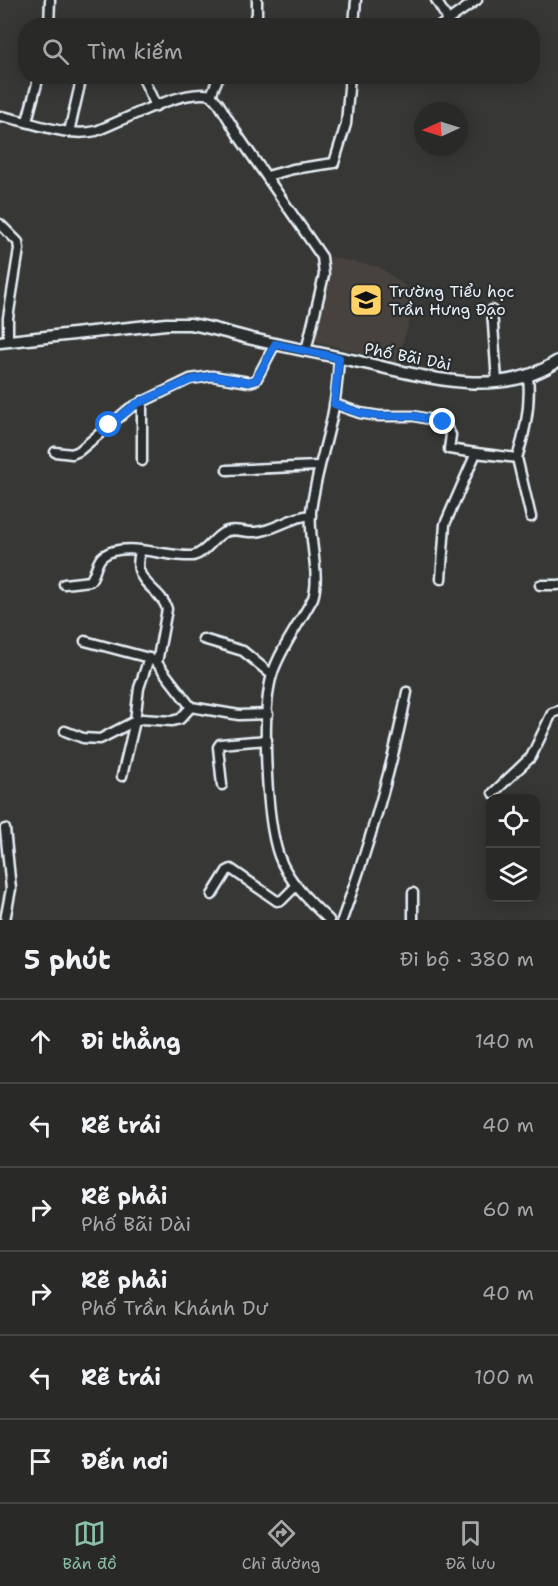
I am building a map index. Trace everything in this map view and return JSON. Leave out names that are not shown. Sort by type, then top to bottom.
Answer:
[{"type":"street","points":[[49,18],[50,0]]},
{"type":"street","points":[[255,18],[257,0]]},
{"type":"street","points":[[355,18],[356,0]]},
{"type":"street","points":[[436,0],[442,18]]},
{"type":"street","points":[[451,18],[477,0]]},
{"type":"street","points":[[27,121],[37,84]]},
{"type":"street","points":[[69,132],[80,84]]},
{"type":"street","points":[[145,84],[156,106]]},
{"type":"street","points":[[211,95],[216,84]]},
{"type":"street","points":[[267,176],[292,169],[334,163],[346,124],[349,84]]},
{"type":"street","points":[[0,116],[78,134],[96,131],[156,106],[193,95],[211,95],[319,251],[324,275],[306,351]]},
{"type":"street","points":[[0,224],[18,242],[19,249],[4,341]]},
{"type":"street","points":[[492,310],[497,382]]},
{"type":"street","name":"Phố Bãi Dài","points":[[4,341],[178,324],[206,327],[420,376],[469,383],[497,382],[528,377],[558,361]]},
{"type":"street","points":[[55,452],[72,454],[79,451],[125,412],[142,401],[196,378],[212,376],[249,382],[256,380],[275,344]]},
{"type":"street","points":[[329,920],[296,886],[279,856],[274,836],[268,784],[267,740],[272,675],[313,598],[316,588],[311,515],[318,466],[334,404],[339,358]]},
{"type":"street","points":[[528,377],[527,414],[517,458],[531,517]]},
{"type":"street","points":[[142,401],[142,461]]},
{"type":"street","points":[[334,404],[360,413],[379,416],[414,416],[443,422],[451,435],[449,449],[517,458]]},
{"type":"street","points":[[441,579],[445,524],[476,453]]},
{"type":"street","points":[[226,470],[318,466]]},
{"type":"street","points":[[64,584],[90,581],[99,560],[104,555],[124,549],[193,556],[203,552],[224,532],[230,530],[261,531],[295,517],[311,515]]},
{"type":"street","points":[[122,776],[135,721],[139,688],[153,660],[167,609],[164,601],[139,570],[140,550]]},
{"type":"street","points":[[540,585],[558,585]]},
{"type":"street","points":[[203,639],[243,651],[272,675]]},
{"type":"street","points":[[84,641],[153,660],[191,706],[239,715],[268,714]]},
{"type":"street","points":[[342,920],[368,847],[398,740],[407,692]]},
{"type":"street","points":[[65,731],[83,738],[100,739],[142,719],[176,721],[183,717],[191,706]]},
{"type":"street","points":[[493,793],[531,757],[552,713],[558,711]]},
{"type":"street","points":[[222,785],[218,747],[220,744],[267,740]]},
{"type":"street","points":[[5,829],[11,889],[5,920]]},
{"type":"street","points":[[212,895],[227,871],[231,869],[277,901],[282,900],[296,886]]},
{"type":"street","points":[[413,893],[413,920]]},
{"type":"shaded area","name":"Trường Tiểu học Trần Hưng Đạo","points":[[331,257],[380,267],[408,288],[412,312],[397,363],[312,340]]},
{"type":"place","name":"Trường Tiểu học Trần Hưng Đạo","points":[[366,300]]},
{"type":"route","points":[[109,425],[136,404],[190,380],[204,376],[249,382],[256,380],[260,377],[275,344],[339,358],[334,404],[360,413],[396,417],[414,416],[443,422]]}]
